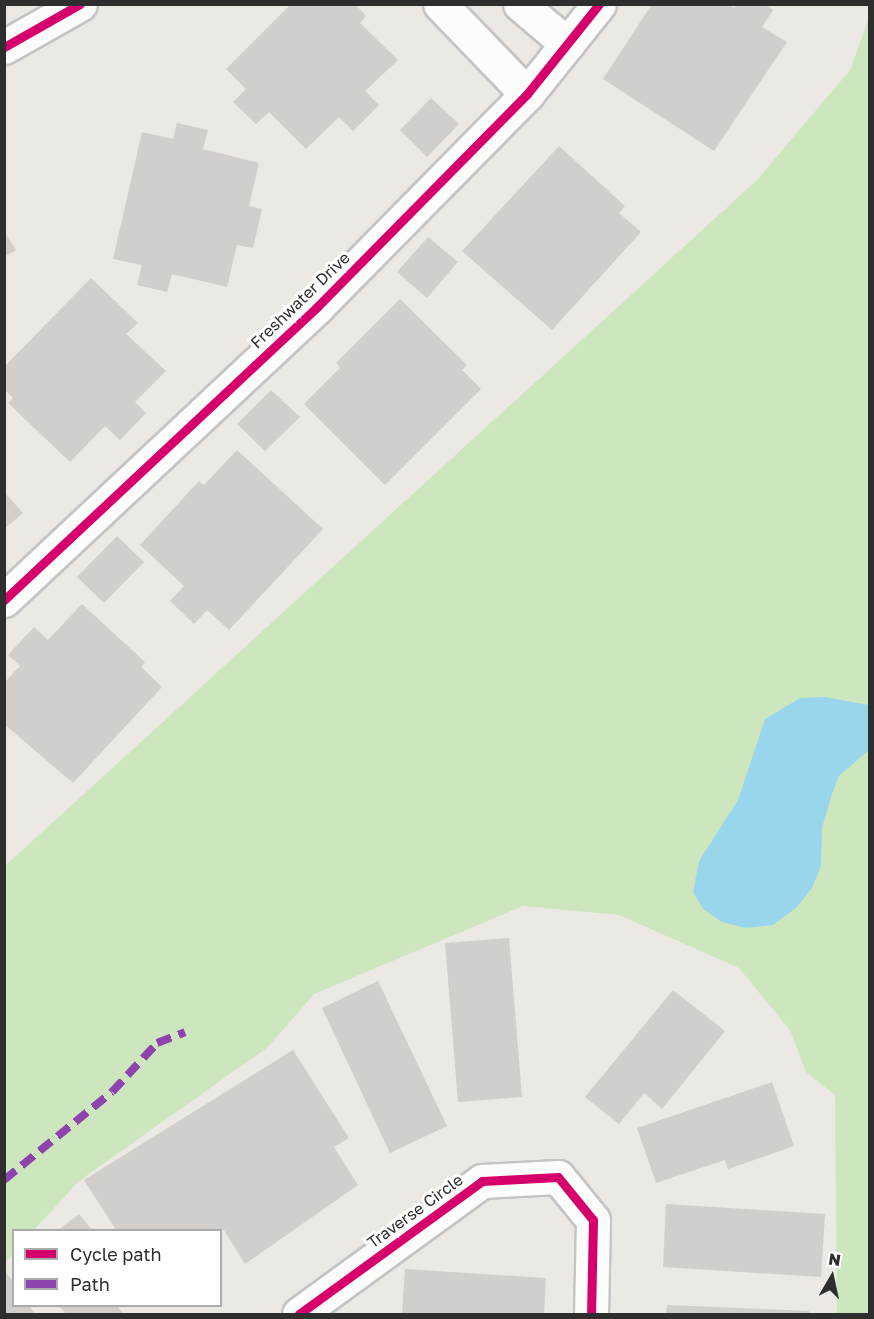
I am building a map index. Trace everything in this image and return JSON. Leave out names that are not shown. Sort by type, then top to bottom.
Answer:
[{"type":"street","points":[[4,47],[80,4]]},
{"type":"street","points":[[440,4],[528,94]]},
{"type":"street","points":[[520,4],[567,44]]},
{"type":"street","name":"Freshwater Drive","points":[[4,600],[317,307],[528,94],[598,4]]},
{"type":"street","name":"Traverse Circle","points":[[299,1314],[482,1181],[558,1177],[593,1220],[591,1314]]},
{"type":"green space","points":[[869,18],[869,1314],[837,1314],[835,1095],[806,1072],[790,1030],[739,968],[619,915],[523,906],[314,994],[268,1047],[79,1181],[35,1229],[12,1229],[12,1254],[5,1263],[5,866],[757,180],[850,70]]},
{"type":"water","points":[[825,697],[869,705],[869,750],[839,776],[822,828],[821,866],[812,888],[796,908],[773,925],[746,928],[722,922],[703,909],[693,892],[699,861],[738,800],[765,719],[800,698]]},
{"type":"building","points":[[291,4],[355,4],[366,16],[360,23],[398,60],[365,91],[379,105],[353,131],[339,117],[306,149],[269,112],[256,124],[233,102],[246,89],[226,69]]},
{"type":"building","points":[[652,4],[729,4],[734,8],[737,4],[765,4],[773,10],[762,27],[787,42],[714,151],[603,79]]},
{"type":"building","points":[[431,98],[459,124],[427,157],[400,130]]},
{"type":"building","points":[[177,123],[208,130],[203,149],[259,163],[249,206],[262,209],[253,248],[237,245],[227,287],[172,274],[167,292],[137,285],[142,265],[113,259],[142,132],[173,139]]},
{"type":"building","points":[[559,146],[625,206],[619,213],[641,232],[552,330],[462,251]]},
{"type":"building","points":[[4,231],[16,250],[4,257]]},
{"type":"building","points":[[428,237],[458,262],[427,298],[397,272]]},
{"type":"building","points":[[91,278],[138,323],[126,334],[166,371],[135,402],[146,413],[120,440],[105,426],[70,462],[8,403],[13,398],[4,389],[4,367]]},
{"type":"building","points":[[400,299],[467,365],[462,370],[481,389],[385,485],[304,404],[340,368],[336,363]]},
{"type":"building","points":[[271,390],[300,417],[265,451],[237,424]]},
{"type":"building","points":[[237,450],[323,529],[229,630],[207,610],[194,624],[170,601],[184,586],[140,545],[199,481],[204,485]]},
{"type":"building","points":[[4,492],[23,513],[4,529]]},
{"type":"building","points":[[117,536],[144,562],[104,603],[77,577]]},
{"type":"building","points":[[82,604],[145,662],[141,667],[162,687],[73,783],[4,724],[4,683],[20,666],[8,655],[34,627],[48,640]]},
{"type":"building","points":[[509,938],[522,1097],[458,1102],[445,943]]},
{"type":"building","points":[[378,981],[447,1126],[390,1153],[322,1008]]},
{"type":"building","points":[[673,990],[725,1031],[662,1109],[644,1093],[619,1124],[585,1097]]},
{"type":"building","points":[[293,1050],[349,1138],[334,1147],[358,1185],[245,1264],[222,1229],[115,1229],[84,1180]]},
{"type":"building","points":[[772,1082],[794,1146],[728,1169],[725,1160],[656,1183],[637,1128]]},
{"type":"building","points":[[666,1204],[825,1214],[821,1277],[663,1267]]},
{"type":"building","points":[[79,1214],[91,1229],[59,1229]]},
{"type":"building","points":[[405,1269],[546,1278],[544,1314],[402,1314]]},
{"type":"building","points":[[4,1270],[12,1280],[12,1307],[30,1307],[35,1314],[4,1314]]},
{"type":"building","points":[[667,1305],[809,1311],[809,1314],[666,1314]]},
{"type":"building","points":[[60,1307],[118,1307],[124,1314],[66,1314]]},
{"type":"marked path","points":[[4,1180],[112,1092],[157,1043],[185,1032]]},
{"type":"cycle path","points":[[4,47],[80,4]]},
{"type":"cycle path","points":[[4,600],[317,307],[527,94],[599,4]]},
{"type":"cycle path","points":[[299,1314],[482,1181],[558,1177],[593,1220],[591,1314]]}]
